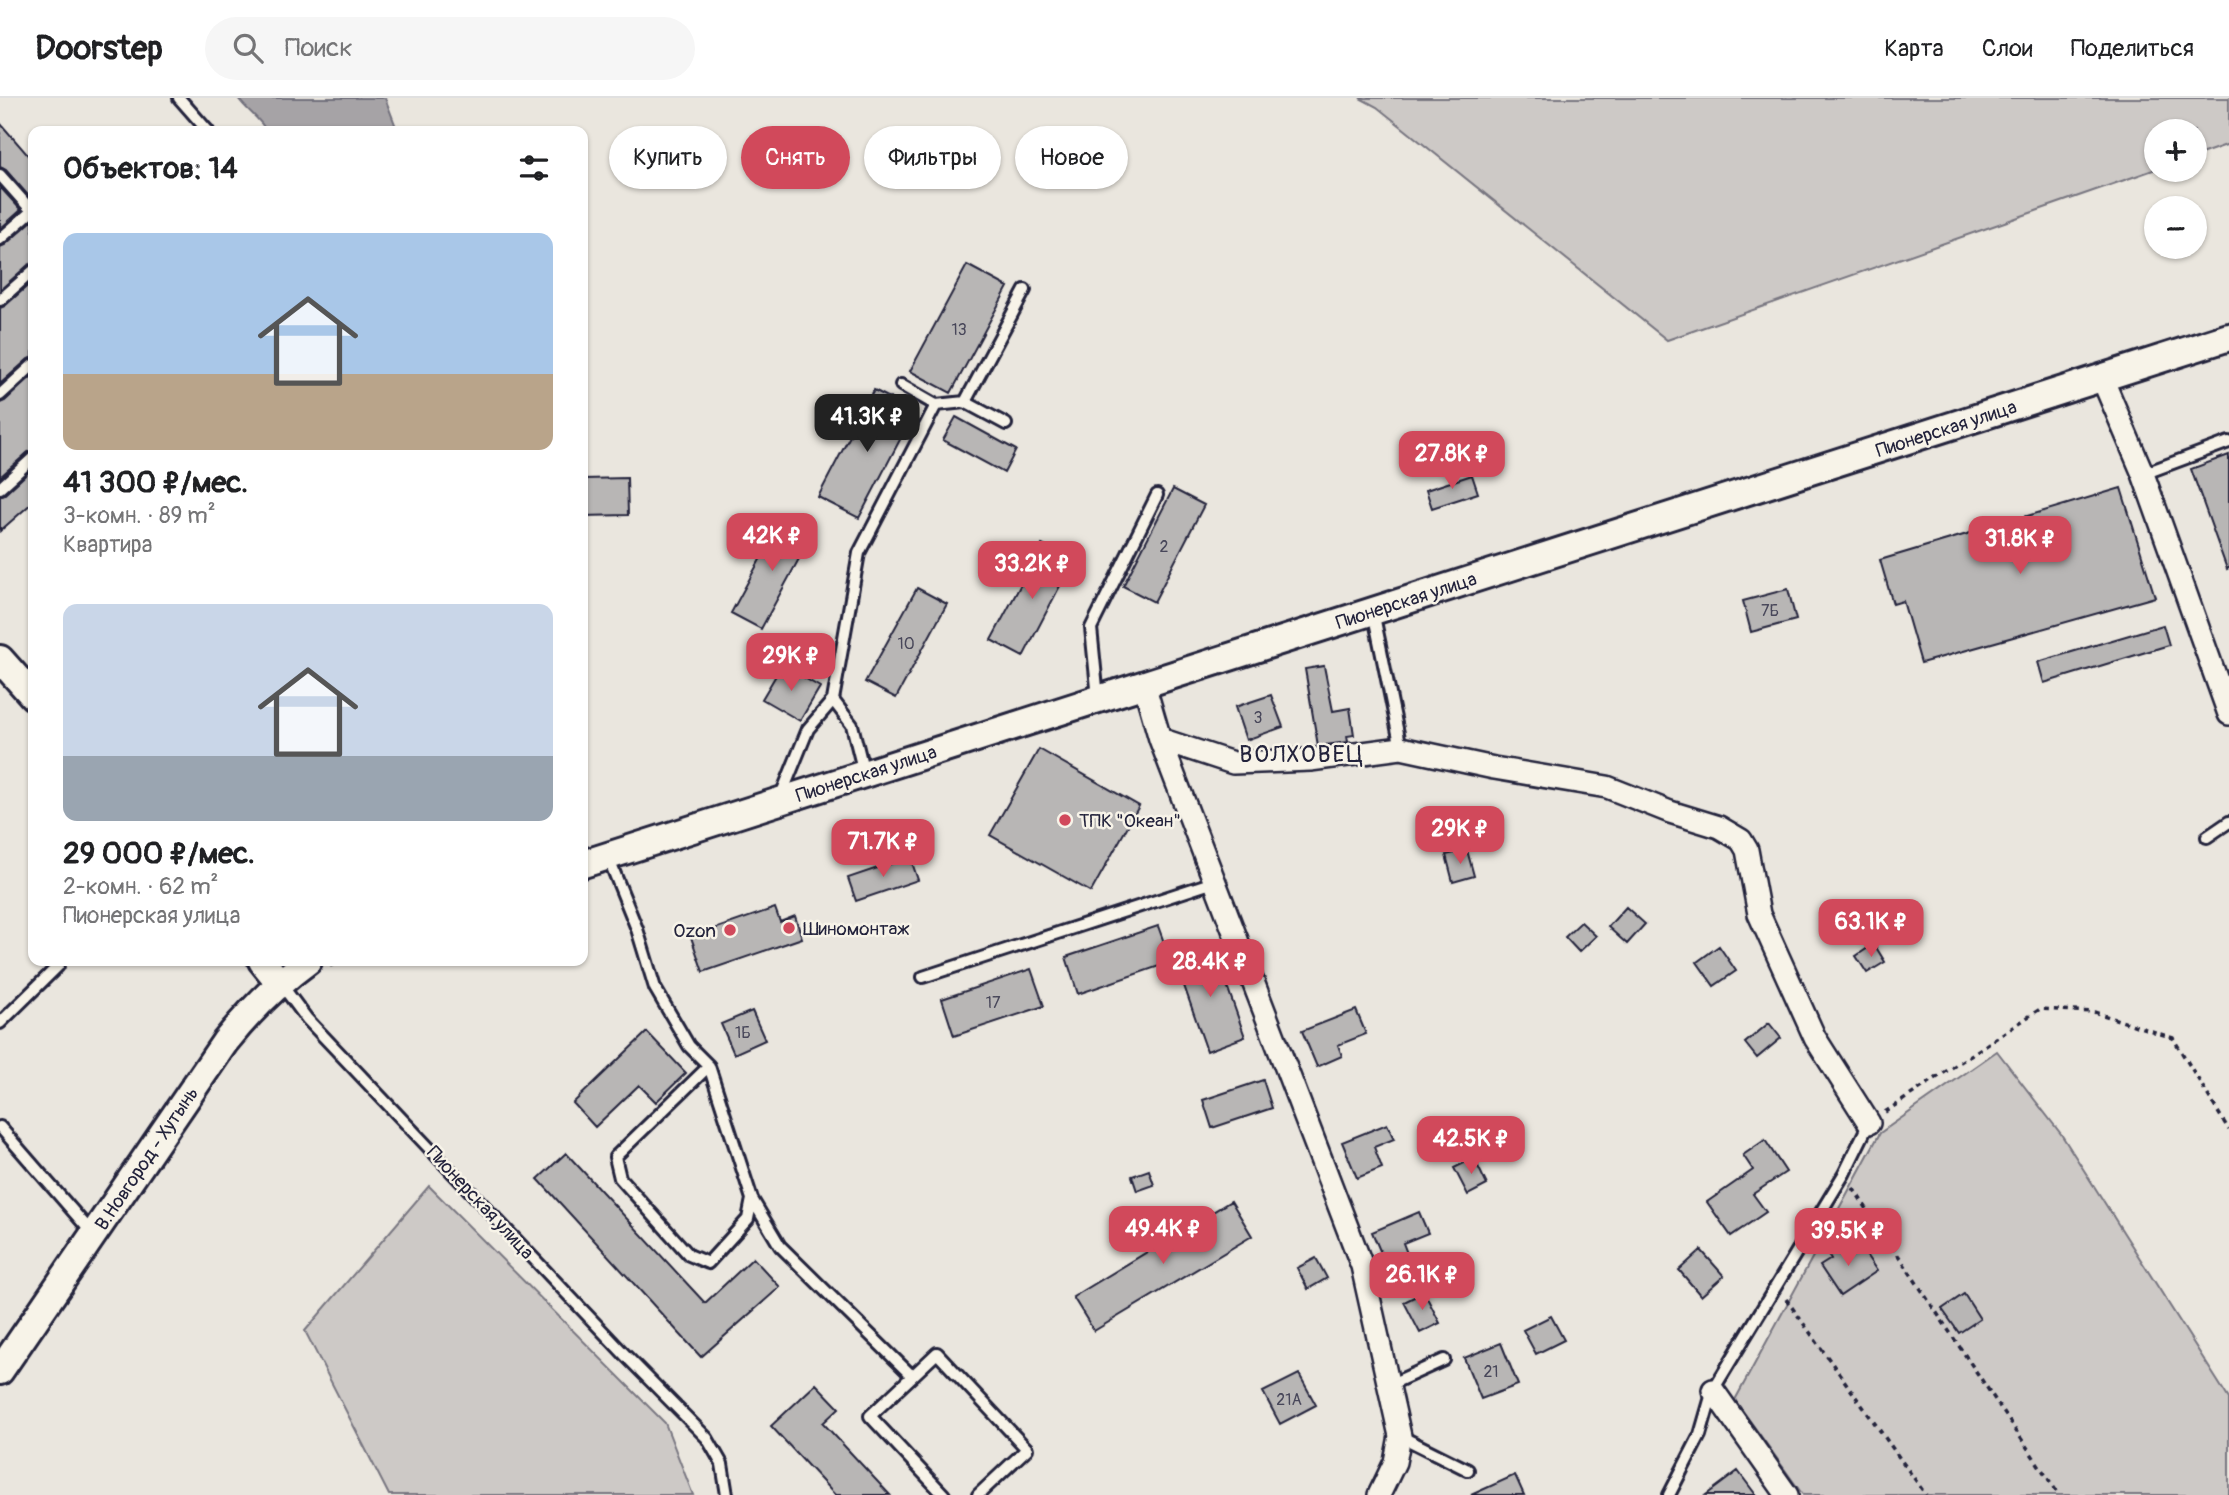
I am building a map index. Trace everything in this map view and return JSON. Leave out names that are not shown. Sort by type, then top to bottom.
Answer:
[{"type":"street","name":"Пионерская улица","points":[[594,861],[2229,337]]},
{"type":"street","points":[[2102,378],[2143,474],[2229,714]]},
{"type":"street","points":[[0,659],[28,690]]},
{"type":"street","points":[[1144,684],[1160,739],[1362,1266],[1400,1436],[1395,1462],[1379,1495]]},
{"type":"street","points":[[1160,739],[1233,764],[1310,761],[1401,748],[1494,768],[1607,787],[1670,813],[1719,827],[1741,840],[1747,850],[1759,914],[1815,1038],[1869,1123]]},
{"type":"street","name":"Пионерская улица","points":[[266,966],[279,982]]},
{"type":"street","name":"В.Новгород - Хутынь","points":[[0,1371],[225,1042],[279,982],[301,966]]},
{"type":"street","points":[[1713,1390],[1787,1495]]},
{"type":"lane","points":[[179,98],[204,126]]},
{"type":"lane","points":[[0,176],[28,207]]},
{"type":"lane","points":[[0,239],[28,214]]},
{"type":"lane","points":[[0,300],[28,275]]},
{"type":"lane","points":[[965,402],[1025,290]]},
{"type":"lane","points":[[0,395],[28,370]]},
{"type":"lane","points":[[901,385],[936,405],[965,402],[1006,424]]},
{"type":"lane","points":[[779,800],[808,729],[833,700],[859,553],[936,405]]},
{"type":"lane","points":[[2143,474],[2229,442]]},
{"type":"lane","points":[[0,488],[28,463]]},
{"type":"lane","points":[[1098,698],[1091,628],[1157,495]]},
{"type":"lane","points":[[1373,611],[1401,748]]},
{"type":"lane","points":[[833,700],[852,725],[864,774]]},
{"type":"lane","points":[[2207,837],[2229,822]]},
{"type":"lane","points":[[594,861],[612,867],[637,929],[655,988],[689,1046],[709,1066],[752,1199],[780,1246],[912,1376]]},
{"type":"lane","points":[[923,977],[1214,882]]},
{"type":"lane","points":[[0,1023],[58,966]]},
{"type":"lane","name":"Пионерская улица","points":[[279,982],[317,1029],[626,1356],[707,1437],[722,1464],[727,1495]]},
{"type":"lane","points":[[709,1066],[615,1157],[620,1178],[689,1255],[708,1263],[748,1219],[752,1199]]},
{"type":"lane","points":[[1669,1495],[1700,1435],[1713,1390],[1844,1174],[1869,1123]]},
{"type":"lane","points":[[0,1127],[93,1235]]},
{"type":"lane","points":[[944,1495],[870,1416],[937,1353],[1027,1449],[978,1495]]},
{"type":"lane","points":[[1389,1385],[1444,1360]]},
{"type":"lane","points":[[1400,1436],[1468,1470]]},
{"type":"path","points":[[1869,1123],[2040,1009],[2094,1012],[2173,1038],[2229,1130]]},
{"type":"path","points":[[1844,1174],[2059,1495]]},
{"type":"path","points":[[1777,1285],[1926,1495]]},
{"type":"shaded area","points":[[238,98],[385,98],[396,126],[263,126]]},
{"type":"shaded area","points":[[1360,98],[2229,98],[2229,144],[2207,152],[2207,119],[2144,119],[2144,173],[1667,340],[1377,107]]},
{"type":"shaded area","points":[[1997,1051],[2061,1134],[2229,1399],[2229,1495],[1803,1495],[1735,1400],[1880,1133]]},
{"type":"shaded area","points":[[429,1186],[665,1423],[693,1495],[389,1495],[305,1331]]},
{"type":"building","points":[[0,123],[28,155],[28,195],[6,170],[0,167]]},
{"type":"building","points":[[0,187],[21,210],[0,229]]},
{"type":"building","points":[[28,224],[28,265],[0,290],[0,247]]},
{"type":"building","points":[[967,265],[1008,287],[951,393],[910,371]]},
{"type":"building","points":[[28,285],[28,359],[0,384],[0,308]]},
{"type":"building","points":[[28,380],[28,452],[0,477],[0,403]]},
{"type":"building","points":[[874,390],[915,411],[859,518],[818,497]]},
{"type":"building","points":[[956,417],[1016,450],[1004,473],[943,440]]},
{"type":"building","points":[[2229,455],[2229,568],[2227,569],[2191,469]]},
{"type":"building","points":[[28,473],[28,506],[0,531],[0,496]]},
{"type":"building","points":[[1472,475],[1478,493],[1432,508],[1426,490]]},
{"type":"building","points":[[627,478],[628,515],[588,516],[588,479]]},
{"type":"building","points":[[2121,488],[2155,597],[1921,663],[1903,601],[1893,604],[1880,560]]},
{"type":"building","points":[[1173,489],[1204,505],[1154,602],[1123,586]]},
{"type":"building","points":[[783,517],[813,533],[761,629],[731,613]]},
{"type":"building","points":[[1042,545],[1073,561],[1023,657],[991,640]]},
{"type":"building","points":[[917,588],[947,604],[896,698],[865,682]]},
{"type":"building","points":[[1788,589],[1796,620],[1751,632],[1743,601]]},
{"type":"building","points":[[2163,625],[2169,645],[2044,683],[2038,662]]},
{"type":"building","points":[[782,665],[820,687],[800,721],[762,699]]},
{"type":"building","points":[[1324,666],[1333,711],[1350,708],[1354,735],[1347,736],[1348,742],[1318,746],[1305,669]]},
{"type":"building","points":[[1271,695],[1283,727],[1246,740],[1235,707]]},
{"type":"building","name":"ТПК \"Океан\"","points":[[1039,749],[1139,806],[1091,892],[990,835]]},
{"type":"building","points":[[1467,850],[1474,876],[1453,882],[1446,855]]},
{"type":"building","points":[[910,857],[918,880],[856,901],[848,878]]},
{"type":"building","points":[[1626,907],[1645,924],[1627,944],[1608,927]]},
{"type":"building","points":[[775,908],[780,922],[795,916],[802,938],[703,972],[691,937]]},
{"type":"building","points":[[1581,922],[1596,936],[1579,952],[1565,937]]},
{"type":"building","points":[[1158,926],[1171,962],[1078,994],[1066,957]]},
{"type":"building","points":[[1874,944],[1885,962],[1867,973],[1856,956]]},
{"type":"building","points":[[1213,946],[1245,1037],[1207,1051],[1175,960]]},
{"type":"building","points":[[1719,946],[1736,971],[1714,986],[1697,962]]},
{"type":"building","points":[[1031,969],[1044,1006],[954,1036],[942,999]]},
{"type":"building","points":[[1356,1010],[1366,1034],[1338,1045],[1342,1056],[1317,1067],[1302,1031]]},
{"type":"building","points":[[752,1011],[765,1040],[734,1054],[721,1024]]},
{"type":"building","points":[[1769,1023],[1781,1038],[1757,1058],[1745,1043]]},
{"type":"building","points":[[647,1032],[686,1073],[656,1102],[639,1085],[595,1127],[573,1103]]},
{"type":"building","points":[[1263,1080],[1272,1108],[1212,1128],[1203,1100]]},
{"type":"building","points":[[1387,1124],[1394,1139],[1374,1147],[1382,1168],[1357,1178],[1342,1142]]},
{"type":"building","points":[[1765,1140],[1786,1172],[1753,1194],[1766,1212],[1731,1236],[1707,1202],[1753,1170],[1743,1155]]},
{"type":"building","points":[[566,1153],[705,1303],[753,1258],[780,1287],[701,1357],[538,1179]]},
{"type":"building","points":[[1474,1158],[1487,1185],[1468,1195],[1454,1168]]},
{"type":"building","points":[[1149,1170],[1154,1185],[1137,1191],[1132,1176]]},
{"type":"building","points":[[1231,1201],[1252,1236],[1094,1331],[1073,1297]]},
{"type":"building","points":[[1419,1212],[1428,1233],[1403,1243],[1408,1256],[1386,1265],[1372,1232]]},
{"type":"building","points":[[1846,1242],[1850,1248],[1858,1243],[1877,1271],[1840,1296],[1820,1266],[1831,1259],[1828,1254]]},
{"type":"building","points":[[1701,1250],[1724,1276],[1701,1296],[1679,1270]]},
{"type":"building","points":[[1316,1258],[1327,1278],[1308,1289],[1297,1268]]},
{"type":"building","points":[[1424,1292],[1440,1323],[1420,1333],[1404,1302]]},
{"type":"building","points":[[1964,1294],[1980,1319],[1959,1333],[1942,1309]]},
{"type":"building","points":[[1551,1316],[1564,1340],[1536,1354],[1523,1330]]},
{"type":"building","points":[[1501,1343],[1518,1385],[1481,1399],[1464,1358]]},
{"type":"building","points":[[1299,1374],[1316,1405],[1280,1424],[1263,1392]]},
{"type":"building","points":[[816,1384],[839,1408],[823,1423],[890,1495],[835,1495],[771,1426]]},
{"type":"building","points":[[1738,1471],[1756,1495],[1706,1495]]},
{"type":"building","points":[[1515,1475],[1524,1495],[1471,1495]]},
{"type":"place","name":"ТПК \"Океан\"","points":[[1065,820]]},
{"type":"place","name":"Шиномонтаж","points":[[789,928]]},
{"type":"place","name":"Ozon","points":[[730,930]]},
{"type":"district","name":"ВОЛХОВЕЦ","points":[[1302,754]]}]
